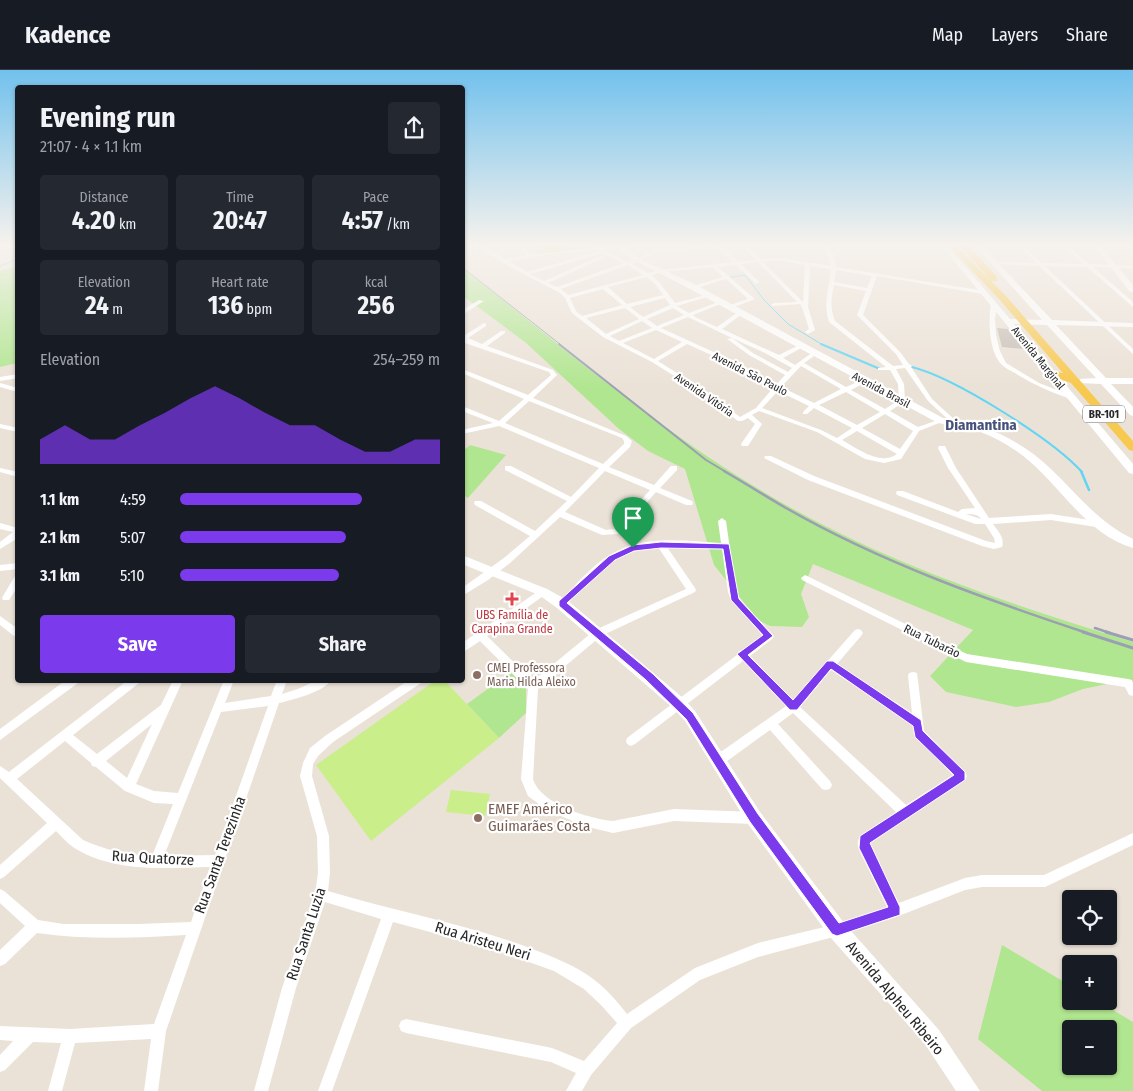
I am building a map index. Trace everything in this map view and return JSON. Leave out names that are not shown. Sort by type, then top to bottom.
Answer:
[{"type":"main road","name":"BR-101","points":[[997,292],[1026,321]]},
{"type":"main road","name":"BR-101","points":[[1002,292],[1079,381],[1133,437]]},
{"type":"main road","points":[[1050,372],[1079,381]]},
{"type":"main road","name":"BR-101","points":[[1079,381],[1133,448]]},
{"type":"street","name":"Avenida Vitória","points":[[560,292],[567,297],[571,307],[580,318],[605,336],[654,362],[704,393],[740,420],[758,409],[798,366],[815,354]]},
{"type":"street","points":[[567,297],[590,292]]},
{"type":"street","name":"Avenida São Paulo","points":[[609,292],[625,306],[656,328],[740,366],[777,388],[814,405],[901,453]]},
{"type":"street","points":[[662,292],[672,306],[687,315],[798,366],[917,430]]},
{"type":"street","name":"Avenida Brasil","points":[[702,292],[941,421],[954,422],[1002,437],[1040,464],[1096,524],[1133,544]]},
{"type":"street","points":[[618,343],[687,315],[752,299],[743,292]]},
{"type":"street","points":[[790,292],[802,305],[812,330],[808,332]]},
{"type":"street","points":[[802,305],[804,292]]},
{"type":"street","points":[[831,292],[827,313],[832,322],[892,368],[900,384],[902,401],[838,440]]},
{"type":"street","points":[[868,292],[860,315],[888,341],[909,366],[930,400],[954,422]]},
{"type":"street","name":"Avenida Marginal","points":[[983,292],[1133,472]]},
{"type":"street","points":[[1021,292],[1133,413]]},
{"type":"street","points":[[1068,292],[1133,352]]},
{"type":"street","points":[[1118,292],[1133,305]]},
{"type":"street","points":[[605,336],[672,306],[708,295]]},
{"type":"street","points":[[580,318],[664,296]]},
{"type":"street","points":[[465,311],[481,301]]},
{"type":"street","points":[[774,305],[802,305]]},
{"type":"street","points":[[994,305],[991,317],[992,328],[1000,359],[1004,364],[1036,384],[1070,397]]},
{"type":"street","points":[[718,329],[740,313]]},
{"type":"street","points":[[1008,321],[1133,325]]},
{"type":"street","points":[[465,339],[484,325]]},
{"type":"street","points":[[482,346],[503,332]]},
{"type":"street","points":[[730,336],[730,340],[740,348],[789,375]]},
{"type":"street","points":[[465,341],[554,373],[553,378],[500,424],[465,431]]},
{"type":"street","points":[[654,362],[686,342]]},
{"type":"street","points":[[780,358],[801,346]]},
{"type":"street","points":[[880,369],[909,366]]},
{"type":"street","points":[[465,372],[530,398],[628,441],[627,445],[559,513],[493,573],[465,590]]},
{"type":"street","points":[[0,379],[15,376]]},
{"type":"street","points":[[805,413],[814,405],[864,381]]},
{"type":"street","points":[[1079,381],[1133,381]]},
{"type":"street","points":[[0,385],[15,389]]},
{"type":"street","points":[[465,409],[689,503]]},
{"type":"street","points":[[758,409],[838,440],[877,460],[895,460],[917,430],[941,421]]},
{"type":"street","points":[[745,444],[759,424],[748,415]]},
{"type":"street","points":[[0,426],[15,429]]},
{"type":"street","points":[[768,458],[811,478],[994,546],[999,544],[998,538],[952,468],[942,448]]},
{"type":"street","points":[[508,468],[572,500]]},
{"type":"street","points":[[559,513],[605,533],[617,531],[674,468]]},
{"type":"street","points":[[0,470],[15,474]]},
{"type":"street","points":[[900,493],[962,516],[962,512],[966,511],[983,517],[1051,517],[1096,524]]},
{"type":"street","points":[[478,503],[534,534]]},
{"type":"street","points":[[631,741],[742,654],[769,636],[735,600],[722,521]]},
{"type":"street","points":[[0,526],[15,531]]},
{"type":"street","points":[[0,546],[15,534]]},
{"type":"street","points":[[562,604],[612,558],[633,548],[661,545],[726,546]]},
{"type":"street","points":[[661,545],[692,590],[598,634],[533,687],[527,779],[529,788],[536,796],[581,820],[603,827],[613,827],[674,815],[754,818]]},
{"type":"street","name":"Avenida Alpheu Ribeiro","points":[[465,560],[543,592],[562,604],[678,703],[690,716],[754,818],[837,930],[932,1037],[969,1091]]},
{"type":"street","points":[[0,568],[15,566]]},
{"type":"street","name":"Rua Tubarão","points":[[805,578],[966,658],[1131,687]]},
{"type":"street","points":[[3,599],[15,582]]},
{"type":"street","points":[[465,647],[543,592]]},
{"type":"street","points":[[0,620],[15,632]]},
{"type":"street","points":[[719,760],[794,707],[858,633]]},
{"type":"street","points":[[481,636],[533,687]]},
{"type":"street","points":[[742,654],[794,707],[906,813]]},
{"type":"street","points":[[830,664],[918,723]]},
{"type":"street","points":[[896,911],[864,848],[864,840],[962,776],[918,733],[913,676]]},
{"type":"street","points":[[0,735],[68,683]]},
{"type":"street","points":[[4,775],[65,735],[131,683]]},
{"type":"street","points":[[129,788],[177,683]]},
{"type":"street","points":[[156,861],[228,683]]},
{"type":"street","name":"Rua Santa Terezinha","points":[[151,1091],[158,1031],[281,683]]},
{"type":"street","points":[[217,708],[274,702],[300,694],[320,683]]},
{"type":"street","points":[[306,776],[308,763],[314,752],[329,739],[413,683]]},
{"type":"street","points":[[96,762],[166,707]]},
{"type":"street","points":[[771,724],[826,785]]},
{"type":"street","points":[[65,735],[129,788],[154,797],[180,799]]},
{"type":"street","name":"Rua Quatorze","points":[[4,775],[79,844],[92,851],[121,859],[218,861]]},
{"type":"street","name":"Rua Santa Luzia","points":[[261,1091],[289,988],[321,895],[324,873],[323,836],[306,776]]},
{"type":"street","points":[[0,873],[56,824]]},
{"type":"street","points":[[573,1091],[586,1070],[626,1023],[694,975],[758,950],[837,930],[896,911],[965,884],[982,881],[1045,881],[1133,839]]},
{"type":"street","points":[[0,895],[35,926],[63,930],[139,931],[194,928]]},
{"type":"street","name":"Rua Aristeu Neri","points":[[321,895],[389,915],[477,937],[562,968],[584,981],[606,1000],[626,1023]]},
{"type":"street","points":[[325,1091],[389,915]]},
{"type":"street","points":[[0,959],[35,926]]},
{"type":"street","points":[[406,1026],[543,1053],[586,1070]]},
{"type":"street","points":[[0,1032],[70,1036],[158,1031]]},
{"type":"street","points":[[0,1065],[29,1035]]},
{"type":"street","points":[[55,1091],[70,1036]]},
{"type":"green space","points":[[0,292],[15,292],[15,363],[0,367]]},
{"type":"green space","points":[[465,292],[493,292],[646,413],[722,466],[805,516],[896,559],[943,578],[1037,612],[1133,642],[1133,686],[1112,683],[1083,689],[1049,702],[1016,707],[946,692],[930,676],[973,630],[813,564],[801,594],[809,617],[802,627],[770,626],[758,620],[714,565],[685,469],[648,451],[619,429],[525,342],[465,297]]},
{"type":"green space","points":[[470,445],[506,455],[468,498],[465,496],[465,449]]},
{"type":"green space","points":[[511,672],[526,689],[526,713],[499,738],[467,704]]},
{"type":"green space","points":[[432,683],[447,683],[499,738],[371,841],[316,765]]},
{"type":"green space","points":[[451,790],[490,794],[485,816],[446,812]]},
{"type":"green space","points":[[1002,945],[1062,981],[1062,1010],[1113,1010],[1133,1022],[1133,1091],[1042,1091],[978,1039]]},
{"type":"building","points":[[997,328],[1008,329],[1024,349],[1002,347]]},
{"type":"waterway","points":[[758,292],[788,324],[822,344]]},
{"type":"waterway","points":[[822,344],[880,369]]},
{"type":"waterway","points":[[912,367],[952,383],[1002,411],[1049,443],[1081,471]]},
{"type":"waterway","points":[[1081,471],[1089,490]]},
{"type":"railway","points":[[493,292],[561,345]]},
{"type":"railway","points":[[559,344],[706,460],[726,472]]},
{"type":"railway","points":[[724,471],[786,508],[858,546],[972,593],[1087,633]]},
{"type":"railway","points":[[1095,628],[1110,633]]},
{"type":"railway","points":[[1083,632],[1133,648]]},
{"type":"railway","points":[[1106,632],[1133,640]]},
{"type":"place","name":"UBS Família de Carapina Grande","points":[[512,599]]},
{"type":"place","name":"CMEI Professora Maria Hilda Aleixo","points":[[477,675]]},
{"type":"place","name":"EMEF Américo Guimarães Costa","points":[[478,818]]},
{"type":"district","name":"Diamantina","points":[[981,425]]},
{"type":"route","points":[[661,545],[726,546],[732,592],[735,600],[769,636],[742,654],[794,707],[830,664],[918,723],[918,733],[962,776],[864,840],[864,848],[896,911],[837,930],[754,818],[690,716],[650,677],[562,604],[612,558],[633,548],[661,545]]}]
